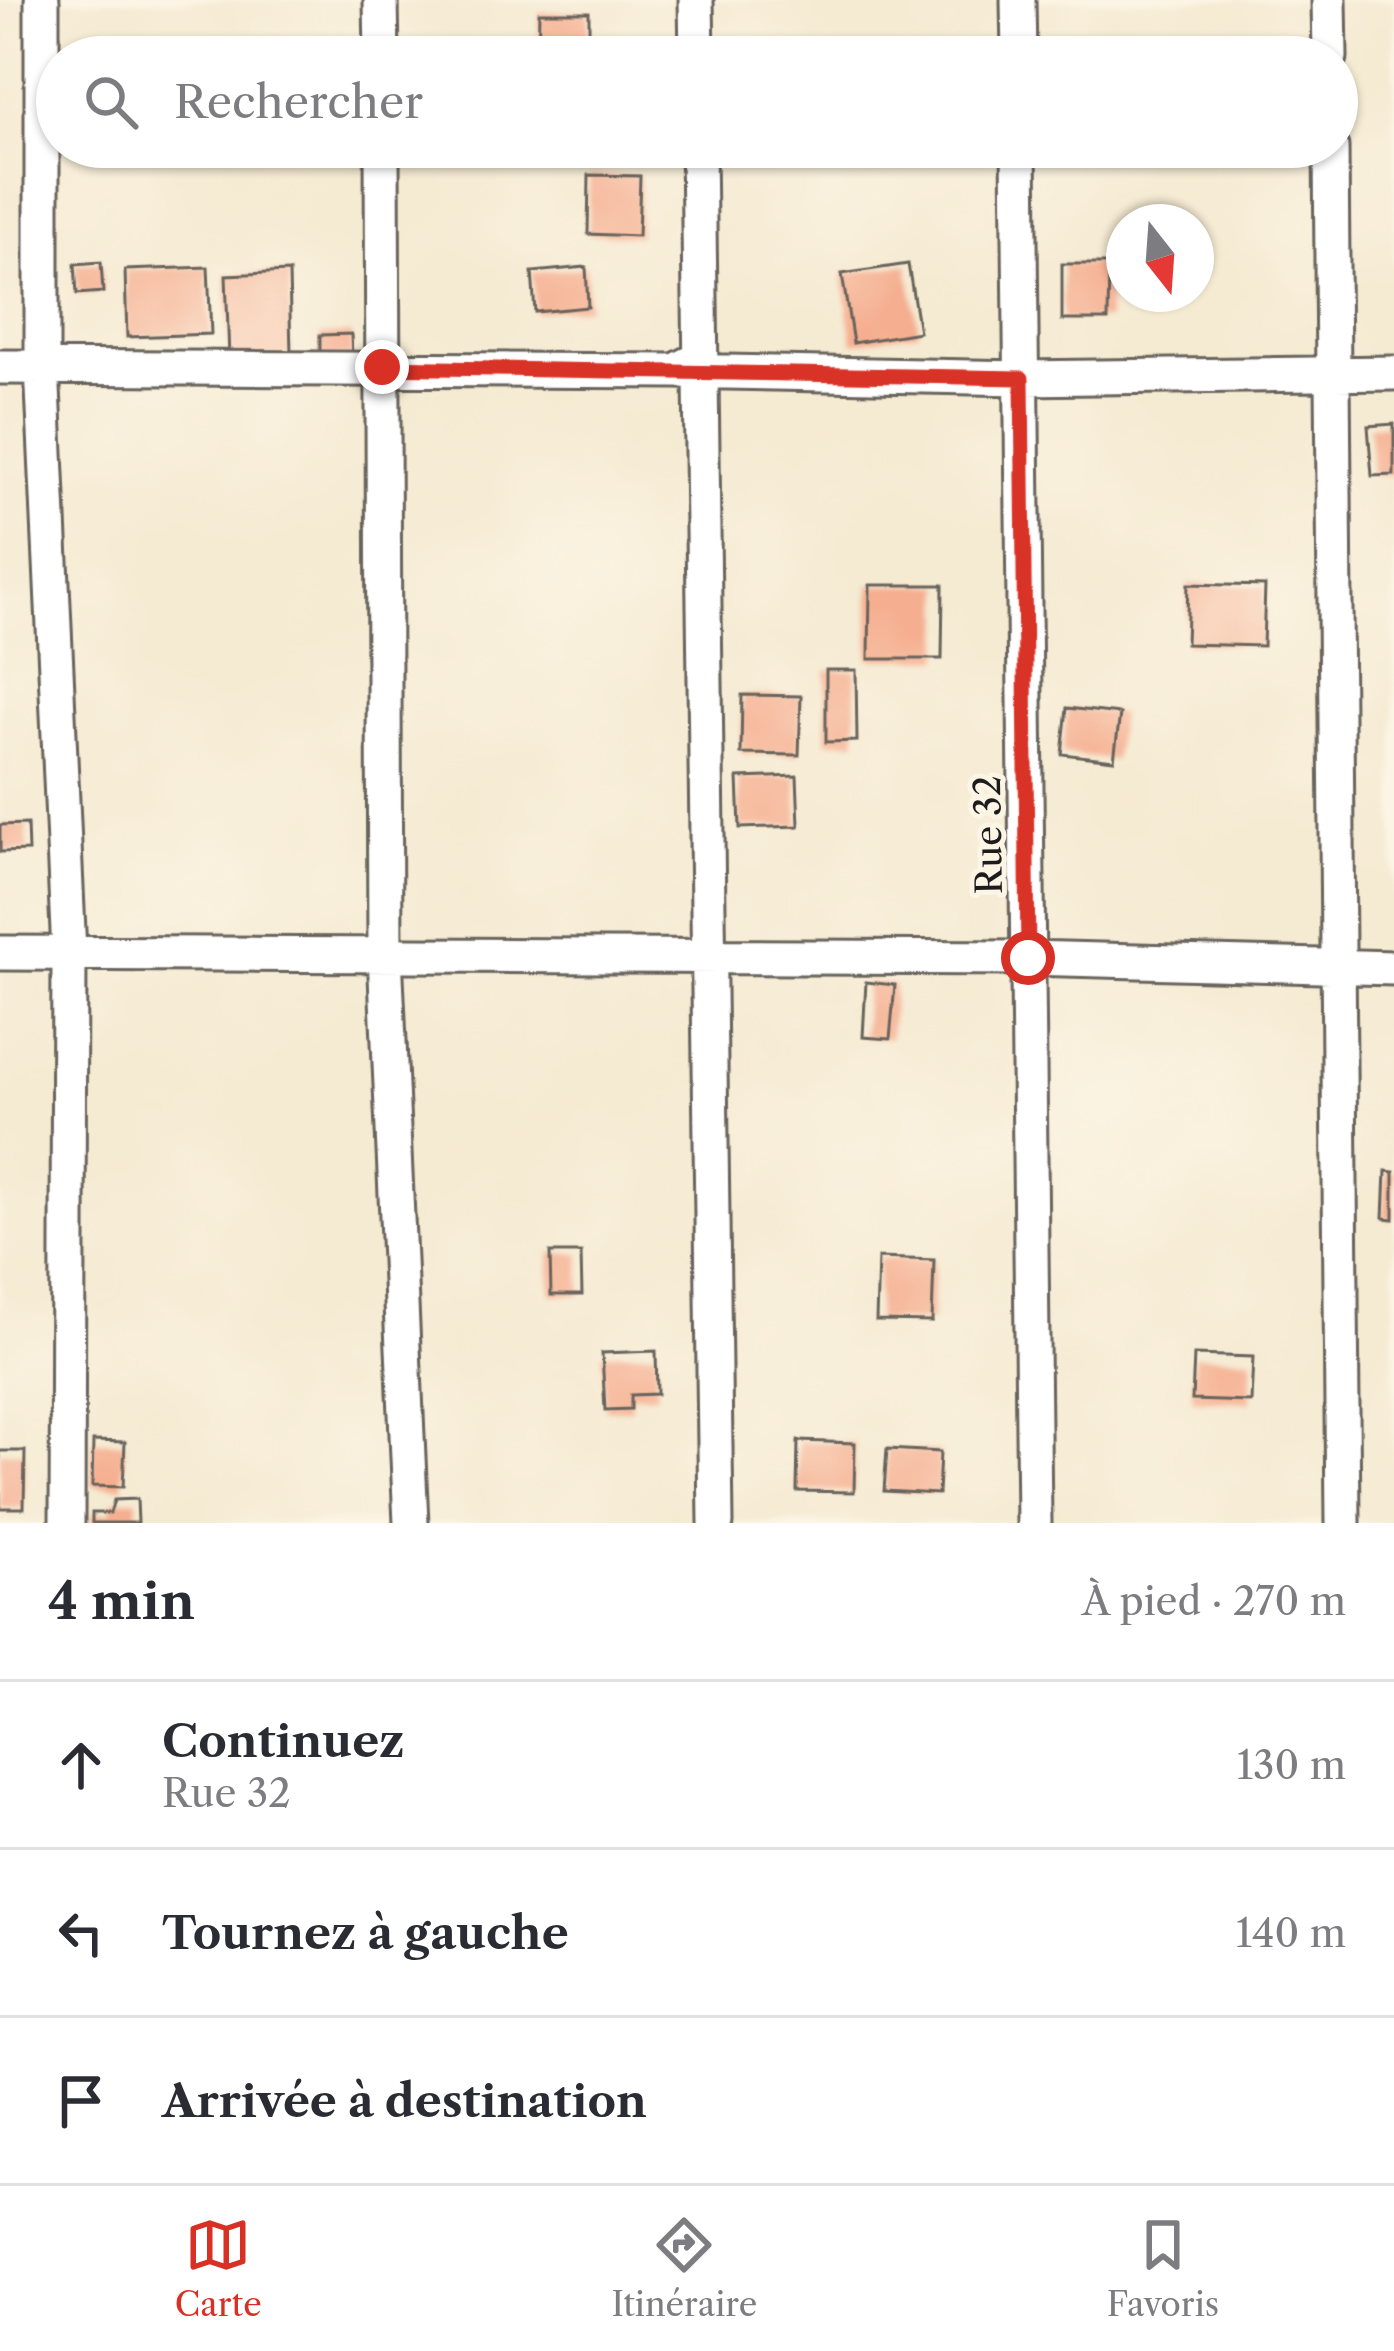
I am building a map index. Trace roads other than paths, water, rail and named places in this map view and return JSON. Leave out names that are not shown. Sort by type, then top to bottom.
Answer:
[{"type":"street","points":[[42,0],[42,36]]},
{"type":"street","points":[[381,0],[382,36]]},
{"type":"street","points":[[696,0],[697,36]]},
{"type":"street","points":[[1018,0],[1018,36]]},
{"type":"street","points":[[1329,0],[1330,36]]},
{"type":"street","points":[[42,168],[42,366],[69,953],[67,1523]]},
{"type":"street","points":[[382,168],[385,954],[411,1523]]},
{"type":"street","points":[[697,168],[691,367],[709,956],[716,1523]]},
{"type":"street","name":"Rue 32","points":[[1019,168],[1034,1523]]},
{"type":"street","points":[[1331,168],[1343,1523]]},
{"type":"street","points":[[0,367],[691,367],[1022,378],[1394,373]]},
{"type":"street","points":[[0,953],[1028,958],[1394,968]]}]
